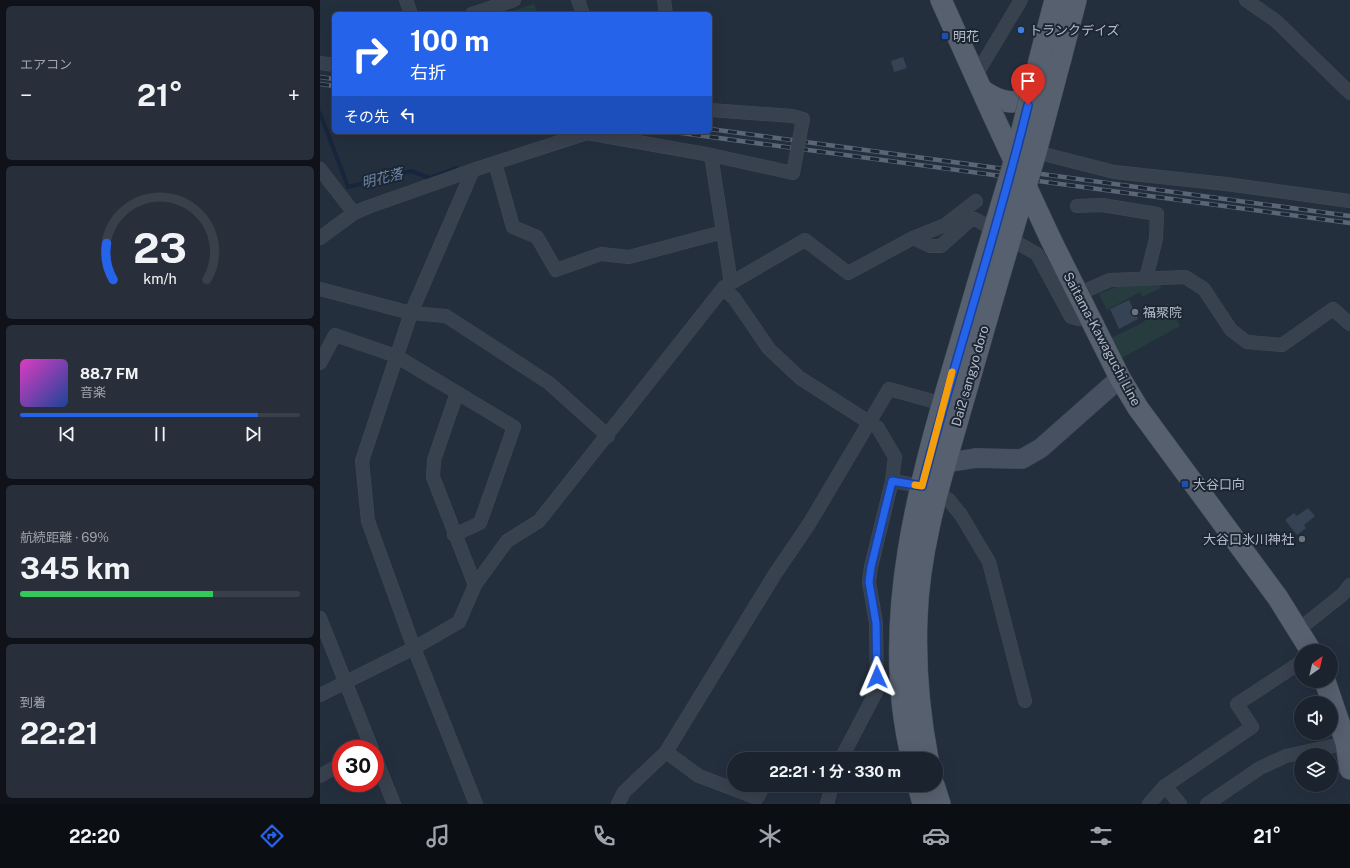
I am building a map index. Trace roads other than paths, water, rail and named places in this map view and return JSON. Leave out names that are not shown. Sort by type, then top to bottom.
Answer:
[{"type":"main road","points":[[941,0],[979,82],[999,100],[1006,102],[1022,100],[1032,92]]},
{"type":"main road","name":"Dai2 sangyo doro","points":[[927,752],[916,671],[917,616],[929,491],[943,404],[1025,188],[1036,152],[1051,56],[1055,0]]},
{"type":"main road","name":"Dai2 sangyo doro","points":[[911,752],[903,708],[900,664],[900,611],[912,529],[929,491],[945,463],[1014,162],[1032,92],[1051,56],[1076,0]]},
{"type":"main road","name":"Saitama-Kawaguchi Line","points":[[979,82],[1025,188],[1120,378],[1156,434],[1278,598],[1307,644]]},
{"type":"main road","points":[[1328,688],[1348,742],[1350,769]]},
{"type":"main road","points":[[920,792],[923,804]]},
{"type":"main road","points":[[936,792],[940,804]]},
{"type":"street","points":[[406,0],[410,12]]},
{"type":"street","points":[[478,12],[514,0]]},
{"type":"street","points":[[578,0],[582,12]]},
{"type":"street","points":[[664,0],[666,12]]},
{"type":"street","points":[[979,82],[1021,0]]},
{"type":"street","points":[[1246,0],[1276,21],[1350,93]]},
{"type":"street","points":[[320,63],[332,65]]},
{"type":"street","points":[[593,134],[711,155],[793,173],[803,119],[792,116],[712,110]]},
{"type":"street","points":[[320,238],[354,213],[452,177],[584,134]]},
{"type":"street","points":[[1036,152],[1114,172],[1226,184],[1350,201]]},
{"type":"street","points":[[711,155],[723,232],[727,286],[734,298],[769,349],[800,378],[878,428],[895,457],[892,481],[871,567],[869,582],[876,623],[877,690],[845,752]]},
{"type":"street","points":[[495,163],[513,228],[537,237],[556,270],[601,254],[629,257],[723,232]]},
{"type":"street","points":[[320,170],[354,213]]},
{"type":"street","points":[[470,171],[411,313],[362,461],[368,521],[414,648],[476,804]]},
{"type":"street","points":[[320,695],[414,648],[459,622],[475,585],[507,541],[540,521],[727,286],[804,240],[848,273],[913,238],[945,225],[976,201]]},
{"type":"street","points":[[1077,206],[1102,205],[1157,214],[1156,239],[1146,278]]},
{"type":"street","points":[[913,238],[930,246],[941,246],[970,220],[975,219],[1037,254],[1071,317],[1079,320],[1088,315]]},
{"type":"street","points":[[1078,294],[1110,280],[1185,277],[1204,289],[1231,330],[1247,342],[1282,345],[1333,309],[1350,324]]},
{"type":"street","points":[[320,289],[411,313],[446,316],[549,383],[608,436]]},
{"type":"street","points":[[320,363],[335,336],[396,356],[514,427],[480,523],[454,535]]},
{"type":"street","points":[[945,463],[976,458],[1022,459],[1041,448],[1120,378]]},
{"type":"street","points":[[618,804],[624,792],[666,752],[775,574],[809,524],[889,389],[943,404]]},
{"type":"street","points":[[457,393],[434,460],[433,476],[454,535],[475,585]]},
{"type":"street","points":[[892,481],[948,498],[989,562],[1026,701]]},
{"type":"street","points":[[1298,630],[1347,595]]},
{"type":"street","points":[[320,618],[367,740]]},
{"type":"street","points":[[1149,804],[1165,786],[1252,727],[1237,704],[1294,667]]},
{"type":"street","points":[[1207,804],[1260,768],[1286,756],[1348,742]]},
{"type":"street","points":[[666,752],[699,776],[727,787]]},
{"type":"street","points":[[320,776],[332,769]]},
{"type":"street","points":[[384,781],[394,804]]},
{"type":"street","points":[[1165,786],[1180,804]]},
{"type":"street","points":[[741,792],[757,798],[760,792]]},
{"type":"street","points":[[826,804],[830,792]]},
{"type":"waterway","name":"明花落","points":[[320,113],[348,187],[411,171],[430,178],[456,168],[459,172]]},
{"type":"railway","points":[[320,77],[332,79]]},
{"type":"railway","points":[[320,84],[332,86]]},
{"type":"railway","points":[[712,129],[1350,216]]},
{"type":"railway","points":[[689,134],[1350,223]]},
{"type":"place","name":"トランクデイズ","points":[[1021,30]]},
{"type":"place","name":"明花","points":[[945,36]]},
{"type":"place","name":"福聚院","points":[[1135,312]]},
{"type":"place","name":"大谷口向","points":[[1185,484]]},
{"type":"place","name":"大谷口氷川神社","points":[[1302,539]]}]
